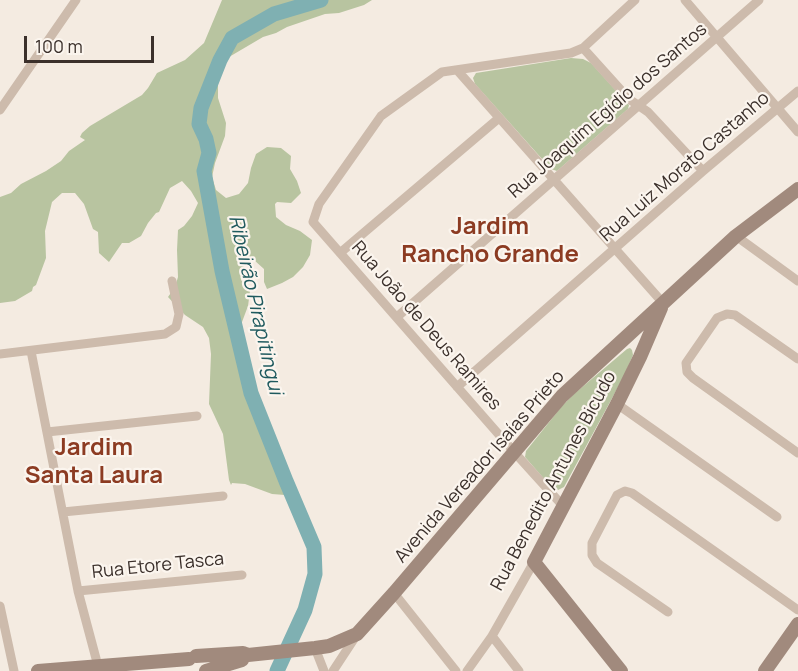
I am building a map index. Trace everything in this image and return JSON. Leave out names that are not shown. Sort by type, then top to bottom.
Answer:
[{"type":"main road","name":"Avenida Vereador Isaías Prieto","points":[[190,664],[243,653],[251,655],[330,646],[357,634],[562,396],[736,236],[798,189]]},
{"type":"main road","name":"Rua Benedito Antunes Bicudo","points":[[534,562],[617,404],[663,303]]},
{"type":"main road","points":[[534,562],[621,671]]},
{"type":"main road","points":[[765,671],[798,624]]},
{"type":"main road","name":"Avenida Vereador Isaías Prieto","points":[[204,671],[244,660],[251,655]]},
{"type":"main road","points":[[38,671],[165,662],[190,664],[199,657],[204,662],[204,671]]},
{"type":"street","points":[[0,110],[76,0]]},
{"type":"street","points":[[457,70],[571,53],[583,48],[635,0]]},
{"type":"street","points":[[685,0],[798,132]]},
{"type":"street","name":"Rua Joaquim Egídio dos Santos","points":[[397,317],[759,0]]},
{"type":"street","points":[[583,48],[629,99],[648,112],[703,171]]},
{"type":"street","points":[[457,70],[663,303]]},
{"type":"street","name":"Rua João de Deus Ramires","points":[[457,70],[442,72],[381,116],[319,204],[313,222],[563,506]]},
{"type":"street","name":"Rua Luiz Morato Castanho","points":[[457,387],[703,171],[798,91]]},
{"type":"street","points":[[340,253],[499,118]]},
{"type":"street","points":[[736,236],[798,281]]},
{"type":"street","points":[[0,354],[165,334],[176,327],[179,314],[172,280]]},
{"type":"street","points":[[798,359],[735,315],[727,314],[717,318],[686,363],[687,372],[693,378],[798,453]]},
{"type":"street","points":[[31,351],[78,591],[98,666]]},
{"type":"street","points":[[617,404],[777,517]]},
{"type":"street","points":[[47,432],[197,416]]},
{"type":"street","points":[[668,612],[597,563],[592,555],[592,543],[617,495],[625,491],[632,493],[798,610]]},
{"type":"street","points":[[63,512],[223,496]]},
{"type":"street","name":"Rua Benedito Antunes Bicudo","points":[[467,671],[492,636],[534,562]]},
{"type":"street","name":"Rua Etore Tasca","points":[[78,591],[242,575]]},
{"type":"street","points":[[394,593],[456,671]]},
{"type":"street","points":[[0,606],[14,671]]},
{"type":"street","name":"Avenida Vereador Isaías Prieto","points":[[333,671],[357,634]]},
{"type":"street","points":[[492,636],[519,671]]},
{"type":"street","points":[[311,649],[324,671]]},
{"type":"green space","points":[[222,0],[372,0],[364,5],[339,13],[325,14],[263,37],[229,57],[218,84],[218,98],[226,123],[225,136],[212,177],[216,190],[226,198],[239,194],[248,183],[256,154],[267,147],[281,148],[291,156],[290,169],[301,193],[291,203],[277,202],[275,204],[276,217],[312,240],[310,255],[293,277],[267,289],[264,282],[264,269],[254,260],[243,267],[241,280],[250,291],[248,306],[242,322],[241,349],[250,374],[250,387],[268,423],[270,437],[290,487],[285,495],[272,494],[245,484],[232,483],[231,485],[223,434],[209,404],[211,354],[209,338],[203,327],[185,315],[168,297],[178,277],[178,230],[192,216],[198,203],[182,181],[170,188],[159,212],[148,223],[141,236],[129,243],[122,243],[109,262],[99,253],[98,232],[93,229],[84,204],[75,193],[62,193],[52,202],[45,231],[46,258],[36,285],[32,291],[15,301],[0,303],[0,197],[11,193],[21,184],[61,161],[69,151],[85,140],[80,137],[90,126],[142,95],[157,73],[185,60],[204,43]]},
{"type":"green space","points":[[571,58],[583,59],[591,63],[629,105],[628,109],[557,171],[551,169],[475,84],[473,78],[476,73]]},
{"type":"green space","points":[[630,348],[633,355],[624,376],[564,487],[558,490],[552,488],[525,457],[526,451],[574,394]]},
{"type":"waterway","name":"Ribeirão Pirapitingui","points":[[277,671],[305,610],[315,574],[314,547],[251,393],[222,271],[204,171],[209,153],[199,124],[201,108],[220,60],[232,38],[274,14],[321,0]]},
{"type":"district","name":"Jardim Rancho Grande","points":[[490,241]]},
{"type":"district","name":"Jardim Santa Laura","points":[[94,462]]}]
